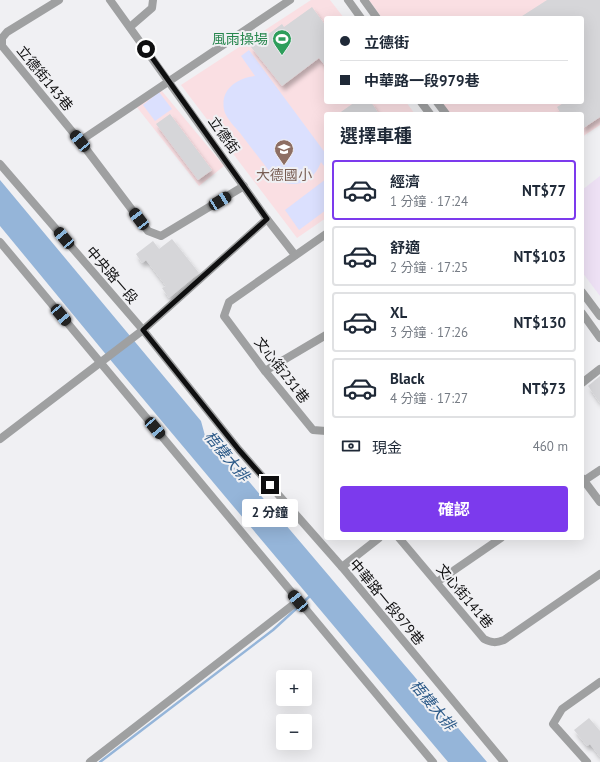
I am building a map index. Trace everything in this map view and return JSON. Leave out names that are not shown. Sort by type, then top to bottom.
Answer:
[{"type":"street","name":"立德街143巷","points":[[59,0],[7,32],[2,38],[3,52],[80,141],[148,231],[161,236],[244,186]]},
{"type":"street","name":"立德街","points":[[110,0],[170,81],[267,219],[295,255]]},
{"type":"street","points":[[130,27],[152,8],[153,0]]},
{"type":"street","points":[[80,141],[290,0]]},
{"type":"street","points":[[348,0],[360,16]]},
{"type":"street","points":[[364,0],[376,16]]},
{"type":"street","name":"中央路一段","points":[[0,164],[143,330]]},
{"type":"street","points":[[0,439],[143,330],[267,219]]},
{"type":"street","points":[[295,255],[324,235]]},
{"type":"street","points":[[0,243],[433,762]]},
{"type":"street","name":"文心街231巷","points":[[295,255],[229,302],[224,316],[313,430],[324,431]]},
{"type":"street","points":[[584,295],[600,316]]},
{"type":"street","points":[[584,316],[600,338]]},
{"type":"street","name":"中華路一段979巷","points":[[143,330],[239,450],[342,568],[504,762]]},
{"type":"street","points":[[266,371],[324,336]]},
{"type":"street","points":[[584,381],[600,369]]},
{"type":"street","points":[[584,479],[600,470]]},
{"type":"street","points":[[584,481],[600,502]]},
{"type":"street","points":[[342,568],[377,540]]},
{"type":"street","name":"文心街141巷","points":[[401,540],[484,639],[491,643],[497,643],[504,640],[600,574]]},
{"type":"street","points":[[437,582],[498,540]]},
{"type":"street","points":[[90,762],[298,601]]},
{"type":"street","points":[[587,762],[553,724],[562,709],[600,682]]},
{"type":"shaded area","name":"大德國小","points":[[311,0],[330,0],[342,16],[324,16],[324,104],[408,104],[414,112],[324,112],[324,219],[297,238],[181,85]]},
{"type":"shaded area","points":[[369,0],[600,0],[600,125],[584,136],[584,112],[449,112],[443,104],[584,104],[584,16],[381,16]]},
{"type":"shaded area","points":[[249,50],[324,151],[324,166],[321,162],[318,169],[309,179],[297,184],[283,183],[276,180],[225,113],[224,98],[230,87],[241,80],[255,76],[241,56]]},
{"type":"shaded area","points":[[161,90],[224,166],[199,186],[136,106]]},
{"type":"shaded area","points":[[159,92],[172,109],[155,121],[143,105]]},
{"type":"shaded area","points":[[600,176],[600,296],[584,275],[584,188]]},
{"type":"shaded area","points":[[324,181],[324,211],[299,230],[285,210]]},
{"type":"water","name":"梧棲大排","points":[[0,180],[201,421],[207,443],[246,478],[487,762],[448,762],[113,363],[0,226]]},
{"type":"building","points":[[547,0],[600,0],[600,117],[584,128],[584,112],[560,112],[557,107],[562,104],[584,104],[584,16],[522,16]]},
{"type":"building","points":[[312,7],[324,23],[324,64],[319,58],[282,86],[251,47],[282,24],[284,27]]},
{"type":"building","points":[[352,104],[372,104],[378,112],[341,112]]},
{"type":"building","points":[[170,114],[212,170],[198,180],[156,124]]},
{"type":"building","points":[[172,239],[199,273],[169,298],[162,288],[166,286],[146,260],[142,263],[136,254],[153,241],[159,249]]},
{"type":"building","points":[[600,376],[600,403],[588,386]]},
{"type":"building","points":[[589,718],[600,731],[600,757],[590,744],[587,746],[574,730]]},
{"type":"waterway","points":[[100,762],[273,630],[310,596]]},
{"type":"place","name":"風雨操場","points":[[282,56]]},
{"type":"place","name":"大德國小","points":[[284,166]]},
{"type":"route","points":[[146,49],[267,219],[143,330],[239,450],[270,485]]}]
